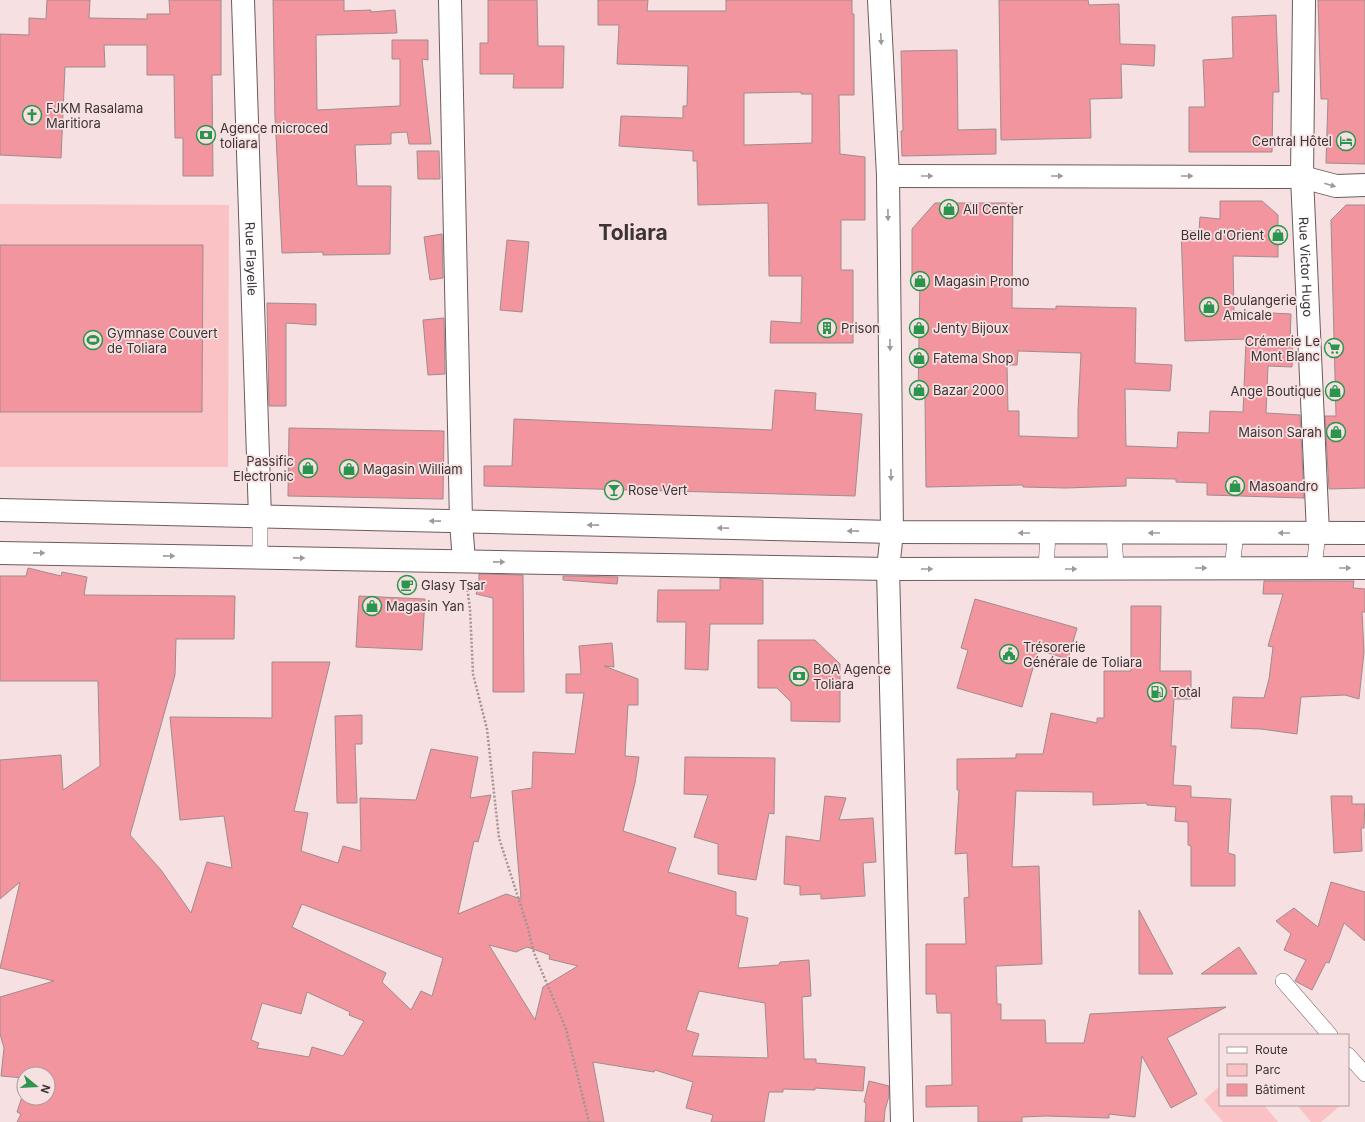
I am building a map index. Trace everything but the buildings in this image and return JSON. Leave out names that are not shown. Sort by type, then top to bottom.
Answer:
[{"type":"street","name":"Rue Flayelle","points":[[242,0],[260,517]]},
{"type":"street","points":[[450,0],[461,522],[464,561]]},
{"type":"street","points":[[879,0],[888,176],[892,532],[888,569],[902,1122]]},
{"type":"street","name":"Rue Victor Hugo","points":[[1304,0],[1302,177],[1318,533]]},
{"type":"street","points":[[888,176],[1302,177],[1336,186],[1365,185]]},
{"type":"street","points":[[0,510],[892,532],[1365,534]]},
{"type":"street","points":[[0,553],[888,569],[1365,568]]},
{"type":"lane","points":[[260,517],[260,558]]},
{"type":"lane","points":[[1046,569],[1048,533]]},
{"type":"lane","points":[[1114,533],[1116,568]]},
{"type":"lane","points":[[1232,568],[1236,533]]},
{"type":"lane","points":[[1314,568],[1318,533]]},
{"type":"lane","points":[[1283,981],[1329,1034]]},
{"type":"lane","points":[[1349,1056],[1365,1074]]},
{"type":"path","points":[[464,561],[470,609],[473,674],[487,729],[499,838],[528,928],[534,953],[566,1029],[589,1122]]},
{"type":"green space","points":[[0,204],[229,205],[228,467],[0,467]]},
{"type":"green space","points":[[1219,1087],[1219,1106],[1265,1106],[1278,1122],[1223,1122],[1204,1100]]},
{"type":"green space","points":[[1298,1106],[1340,1106],[1321,1122],[1311,1122]]},
{"type":"place","name":"FJKM Rasalama Maritiora","points":[[32,115]]},
{"type":"place","name":"Agence microced toliara","points":[[206,135]]},
{"type":"place","name":"Central Hôtel","points":[[1346,141]]},
{"type":"place","name":"All Center","points":[[949,209]]},
{"type":"place","name":"Belle d'Orient","points":[[1278,235]]},
{"type":"place","name":"Magasin Promo","points":[[920,281]]},
{"type":"place","name":"Boulangerie Amicale","points":[[1209,307]]},
{"type":"place","name":"Prison","points":[[827,328]]},
{"type":"place","name":"Jenty Bijoux","points":[[919,328]]},
{"type":"place","name":"Gymnase Couvert de Toliara","points":[[93,340]]},
{"type":"place","name":"Crémerie Le Mont Blanc","points":[[1334,348]]},
{"type":"place","name":"Fatema Shop","points":[[919,358]]},
{"type":"place","name":"Bazar 2000","points":[[919,390]]},
{"type":"place","name":"Ange Boutique","points":[[1335,391]]},
{"type":"place","name":"Maison Sarah","points":[[1336,432]]},
{"type":"place","name":"Passific Electronic","points":[[308,468]]},
{"type":"place","name":"Magasin William","points":[[349,469]]},
{"type":"place","name":"Masoandro","points":[[1235,486]]},
{"type":"place","name":"Rose Vert","points":[[614,490]]},
{"type":"place","name":"Glasy Tsar","points":[[407,585]]},
{"type":"place","name":"Magasin Yan","points":[[372,606]]},
{"type":"place","name":"Trésorerie Générale de Toliara","points":[[1009,654]]},
{"type":"place","name":"BOA Agence Toliara","points":[[799,676]]},
{"type":"place","name":"Total","points":[[1157,692]]},
{"type":"district","name":"Toliara","points":[[633,233]]}]
